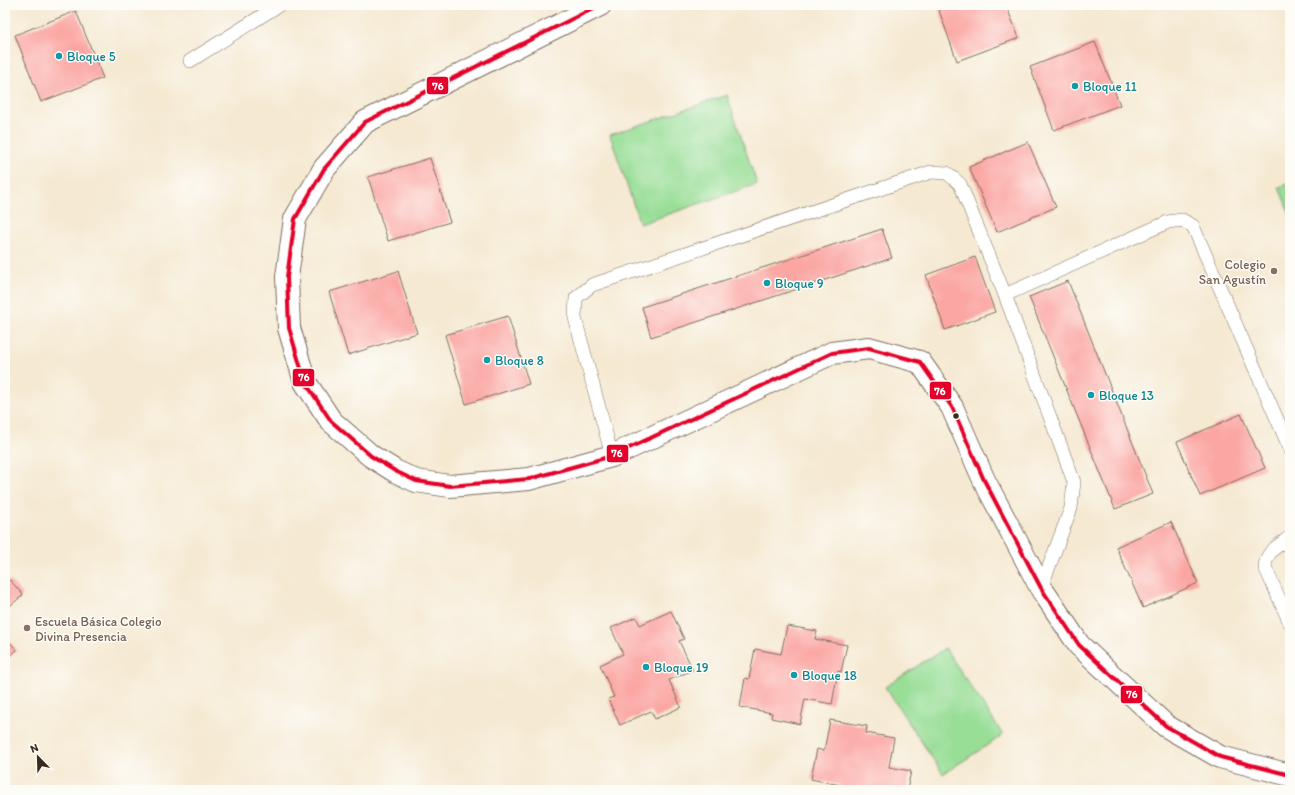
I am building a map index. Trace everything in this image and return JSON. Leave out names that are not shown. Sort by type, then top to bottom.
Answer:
[{"type":"street","points":[[600,5],[365,122],[324,170],[295,219],[287,277],[289,328],[305,382],[331,421],[372,456],[395,471],[416,481],[450,486],[480,484],[529,479],[612,456],[832,353],[869,348],[920,362],[952,408],[984,480],[1042,588],[1079,645],[1166,726],[1220,757],[1290,775]]},
{"type":"lane","points":[[190,61],[279,5]]},
{"type":"lane","points":[[612,456],[575,318],[576,298],[592,285],[931,172],[947,173],[960,184],[1004,295],[1074,482],[1071,508],[1042,588]]},
{"type":"lane","points":[[1004,295],[1168,222],[1182,220],[1193,226],[1290,449]]},
{"type":"lane","points":[[1290,537],[1270,551],[1266,559],[1265,567],[1290,624]]},
{"type":"green space","points":[[727,95],[757,184],[640,224],[610,135]]},
{"type":"green space","points":[[1290,183],[1290,215],[1279,187]]},
{"type":"green space","points":[[945,648],[1003,735],[943,774],[885,687]]},
{"type":"building","points":[[937,5],[1006,5],[1019,38],[957,61]]},
{"type":"building","name":"Bloque 5","points":[[76,11],[103,78],[41,102],[15,35]]},
{"type":"building","name":"Bloque 11","points":[[1095,42],[1120,105],[1054,130],[1030,67]]},
{"type":"building","points":[[1028,142],[1056,207],[997,232],[969,167]]},
{"type":"building","points":[[430,158],[450,222],[388,241],[368,177]]},
{"type":"building","name":"Bloque 9","points":[[882,229],[892,258],[651,337],[642,307]]},
{"type":"building","points":[[975,257],[995,312],[945,330],[926,275]]},
{"type":"building","points":[[398,271],[417,333],[348,355],[329,292]]},
{"type":"building","name":"Bloque 13","points":[[1068,281],[1153,494],[1115,509],[1029,297]]},
{"type":"building","name":"Bloque 8","points":[[508,316],[529,384],[466,404],[445,335]]},
{"type":"building","points":[[1241,414],[1265,468],[1200,496],[1177,442]]},
{"type":"building","points":[[1171,522],[1198,583],[1143,608],[1116,547]]},
{"type":"building","points":[[10,580],[23,595],[5,610],[5,583]]},
{"type":"building","name":"Bloque 19","points":[[671,611],[684,639],[679,641],[693,670],[669,680],[681,707],[655,719],[651,711],[620,725],[608,699],[614,697],[600,665],[623,654],[611,628],[636,617],[640,625]]},
{"type":"building","name":"Bloque 18","points":[[787,626],[817,631],[815,639],[847,645],[841,672],[838,671],[832,704],[805,699],[800,724],[771,718],[772,713],[740,707],[745,678],[749,679],[755,649],[781,654]]},
{"type":"building","points":[[5,637],[17,650],[9,657],[5,652]]},
{"type":"building","points":[[830,720],[867,726],[866,733],[894,738],[889,767],[911,771],[907,790],[839,790],[840,785],[811,779],[817,749],[824,751]]},
{"type":"transit line","name":"76","points":[[600,5],[365,122],[324,169],[295,219],[287,277],[289,328],[305,382],[331,421],[371,456],[395,471],[416,481],[450,486],[529,479],[612,456],[832,353],[869,348],[920,362],[952,407],[984,480],[1041,588],[1079,645],[1166,726],[1220,757],[1290,775]]},
{"type":"place","name":"Bloque 5","points":[[59,56]]},
{"type":"place","name":"Bloque 11","points":[[1075,86]]},
{"type":"place","name":"Colegio San Agustín","points":[[1274,271]]},
{"type":"place","name":"Bloque 9","points":[[767,283]]},
{"type":"place","name":"Bloque 8","points":[[487,360]]},
{"type":"place","name":"Bloque 13","points":[[1091,395]]},
{"type":"place","name":"Escuela Básica Colegio Divina Presencia","points":[[27,628]]},
{"type":"place","name":"Bloque 19","points":[[646,667]]},
{"type":"place","name":"Bloque 18","points":[[794,675]]}]
